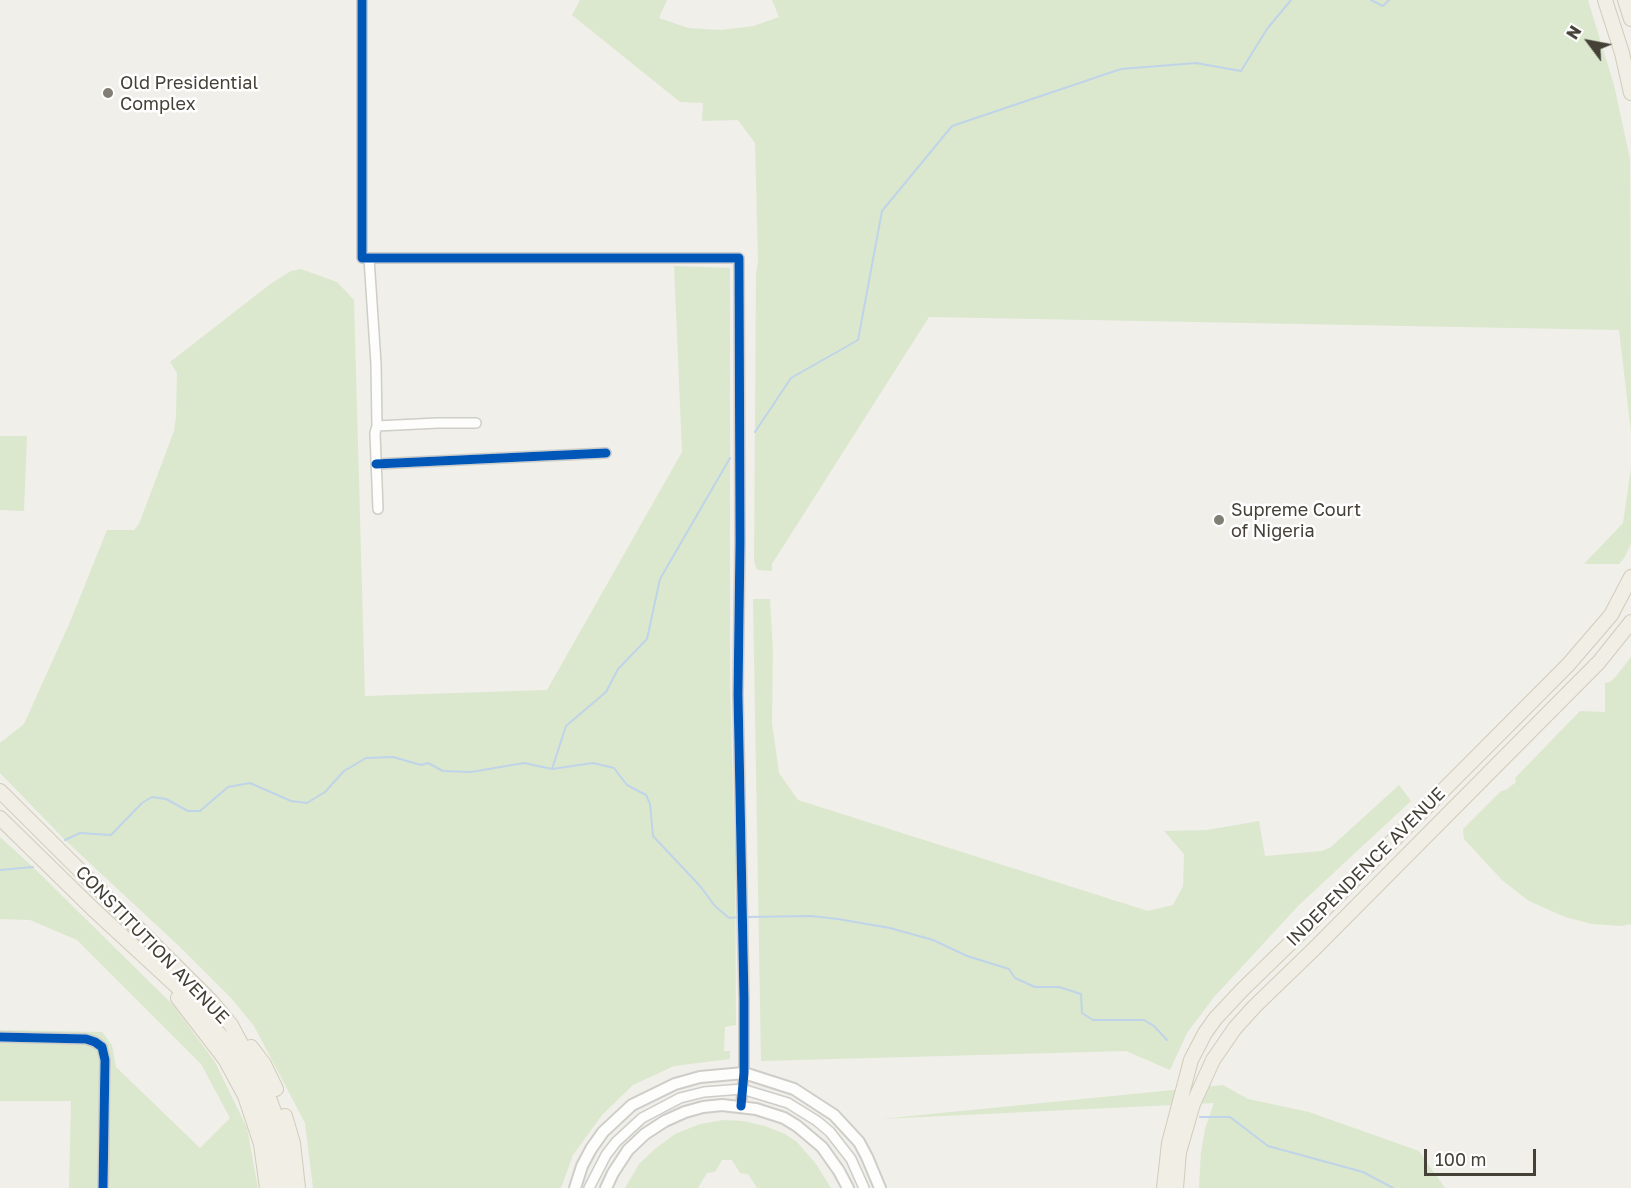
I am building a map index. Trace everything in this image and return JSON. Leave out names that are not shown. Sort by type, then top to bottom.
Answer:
[{"type":"main road","points":[[1605,0],[1627,52],[1631,93]]},
{"type":"main road","points":[[1625,0],[1631,20]]},
{"type":"main road","name":"INDEPENDENCE AVENUE","points":[[1164,1188],[1169,1143],[1191,1060],[1205,1033],[1242,990],[1329,906],[1592,639],[1611,615],[1631,578]]},
{"type":"main road","name":"INDEPENDENCE AVENUE","points":[[1176,1188],[1179,1152],[1184,1129],[1201,1083],[1213,1060],[1235,1029],[1255,1006],[1599,662],[1631,622]]},
{"type":"main road","name":"CONSTITUTION AVENUE","points":[[0,791],[212,1002],[231,1025],[252,1062],[272,1106],[285,1156],[288,1188]]},
{"type":"main road","name":"CONSTITUTION AVENUE","points":[[0,818],[198,1008],[237,1058],[258,1103],[266,1127],[273,1153],[277,1188]]},
{"type":"main road","points":[[161,971],[175,995],[225,1059],[245,1096],[261,1144],[267,1188]]},
{"type":"main road","points":[[231,1025],[264,1064],[279,1096],[293,1143],[298,1188]]},
{"type":"main road","points":[[1156,1188],[1163,1127],[1174,1093],[1191,1060]]},
{"type":"main road","points":[[1184,1188],[1188,1145],[1213,1060]]},
{"type":"street","points":[[362,0],[362,258],[739,258],[738,684],[744,983],[744,1073],[741,1106]]},
{"type":"street","points":[[369,258],[376,364],[378,509]]},
{"type":"street","points":[[377,426],[476,423]]},
{"type":"street","points":[[376,465],[606,453]]},
{"type":"street","points":[[0,1037],[86,1039],[102,1047],[105,1060],[103,1188]]},
{"type":"street","points":[[575,1188],[582,1166],[591,1149],[603,1132],[632,1105],[651,1094],[700,1077],[744,1073],[794,1089],[834,1115],[859,1142],[880,1188]]},
{"type":"street","points":[[589,1188],[611,1149],[642,1118],[680,1098],[704,1092],[742,1089],[788,1103],[817,1121],[830,1132],[851,1159],[864,1188]]},
{"type":"street","points":[[606,1188],[628,1150],[645,1134],[665,1121],[704,1107],[741,1106],[784,1118],[797,1126],[822,1147],[848,1188]]},
{"type":"green space","points":[[580,0],[667,0],[659,18],[688,28],[720,30],[754,26],[779,17],[772,0],[1588,0],[1614,85],[1630,159],[1631,432],[1619,330],[929,317],[772,564],[772,571],[757,570],[754,561],[756,275],[758,260],[755,143],[738,120],[702,121],[703,103],[680,102],[572,15]]},
{"type":"green space","points":[[674,266],[730,268],[730,688],[735,855],[736,1025],[725,1027],[724,1051],[730,1051],[730,1059],[674,1066],[633,1085],[602,1115],[573,1155],[561,1188],[313,1188],[305,1123],[254,1026],[231,998],[180,947],[65,840],[0,773],[0,743],[24,724],[70,622],[107,530],[134,530],[139,524],[174,431],[177,373],[170,362],[269,285],[291,271],[301,269],[337,282],[354,300],[365,696],[547,690],[682,452]]},
{"type":"green space","points":[[0,436],[27,436],[24,511],[0,510]]},
{"type":"green space","points":[[1631,468],[1631,543],[1625,557],[1619,564],[1584,564],[1623,523]]},
{"type":"green space","points":[[753,599],[770,599],[773,650],[772,723],[779,773],[798,800],[1148,911],[1173,905],[1183,886],[1184,854],[1164,831],[1207,830],[1259,821],[1265,856],[1322,851],[1331,847],[1399,785],[1411,801],[1299,905],[1214,997],[1187,1033],[1170,1070],[1126,1051],[761,1061]]},
{"type":"green space","points":[[1631,657],[1631,924],[1621,926],[1592,924],[1565,917],[1529,901],[1502,880],[1464,839],[1463,829],[1501,791],[1516,782],[1515,778],[1580,711],[1605,712],[1605,683],[1610,682],[1617,675]]},
{"type":"green space","points":[[0,837],[173,1005],[215,1062],[247,1128],[258,1188],[69,1188],[71,1101],[0,1101],[0,1030],[102,1032],[112,1045],[116,1067],[200,1148],[230,1118],[201,1064],[77,940],[30,920],[0,919]]},
{"type":"green space","points":[[1223,1085],[1248,1099],[1309,1112],[1419,1151],[1445,1188],[1199,1188],[1205,1129],[1214,1103],[881,1119]]},
{"type":"green space","points":[[724,1120],[765,1126],[785,1134],[797,1142],[816,1164],[831,1188],[757,1188],[748,1174],[740,1173],[732,1160],[722,1160],[715,1172],[707,1173],[698,1188],[625,1188],[639,1164],[675,1134],[700,1124]]},
{"type":"waterway","points":[[755,432],[791,378],[858,340],[882,211],[952,126],[1121,69],[1196,63],[1241,71],[1267,29],[1291,0]]},
{"type":"waterway","points":[[1371,0],[1383,6],[1389,0]]},
{"type":"waterway","points":[[552,769],[566,726],[606,692],[618,669],[647,639],[660,579],[730,458]]},
{"type":"waterway","points":[[65,840],[80,833],[111,835],[142,803],[152,797],[166,799],[188,811],[200,811],[228,787],[250,783],[291,801],[307,803],[325,792],[344,771],[366,758],[393,757],[421,765],[428,763],[443,771],[471,772],[524,763],[552,769],[593,763],[614,768],[627,785],[646,795],[650,804],[653,836],[700,886],[715,906],[729,918],[740,917]]},
{"type":"waterway","points":[[0,870],[33,867]]},
{"type":"waterway","points":[[746,917],[811,916],[838,919],[890,928],[933,940],[967,956],[1009,969],[1015,978],[1035,987],[1059,987],[1081,994],[1082,1013],[1093,1020],[1144,1020],[1154,1026],[1167,1040]]},
{"type":"waterway","points":[[1200,1117],[1230,1117],[1268,1146],[1363,1172],[1393,1188]]},
{"type":"cycle path","points":[[362,0],[362,258],[739,258],[738,695],[744,1000],[744,1073],[741,1106]]},
{"type":"cycle path","points":[[376,464],[606,453]]},
{"type":"cycle path","points":[[0,1037],[86,1039],[102,1047],[105,1060],[103,1188]]},
{"type":"place","name":"Old Presidential Complex","points":[[108,93]]},
{"type":"place","name":"Supreme Court of Nigeria","points":[[1219,520]]}]
